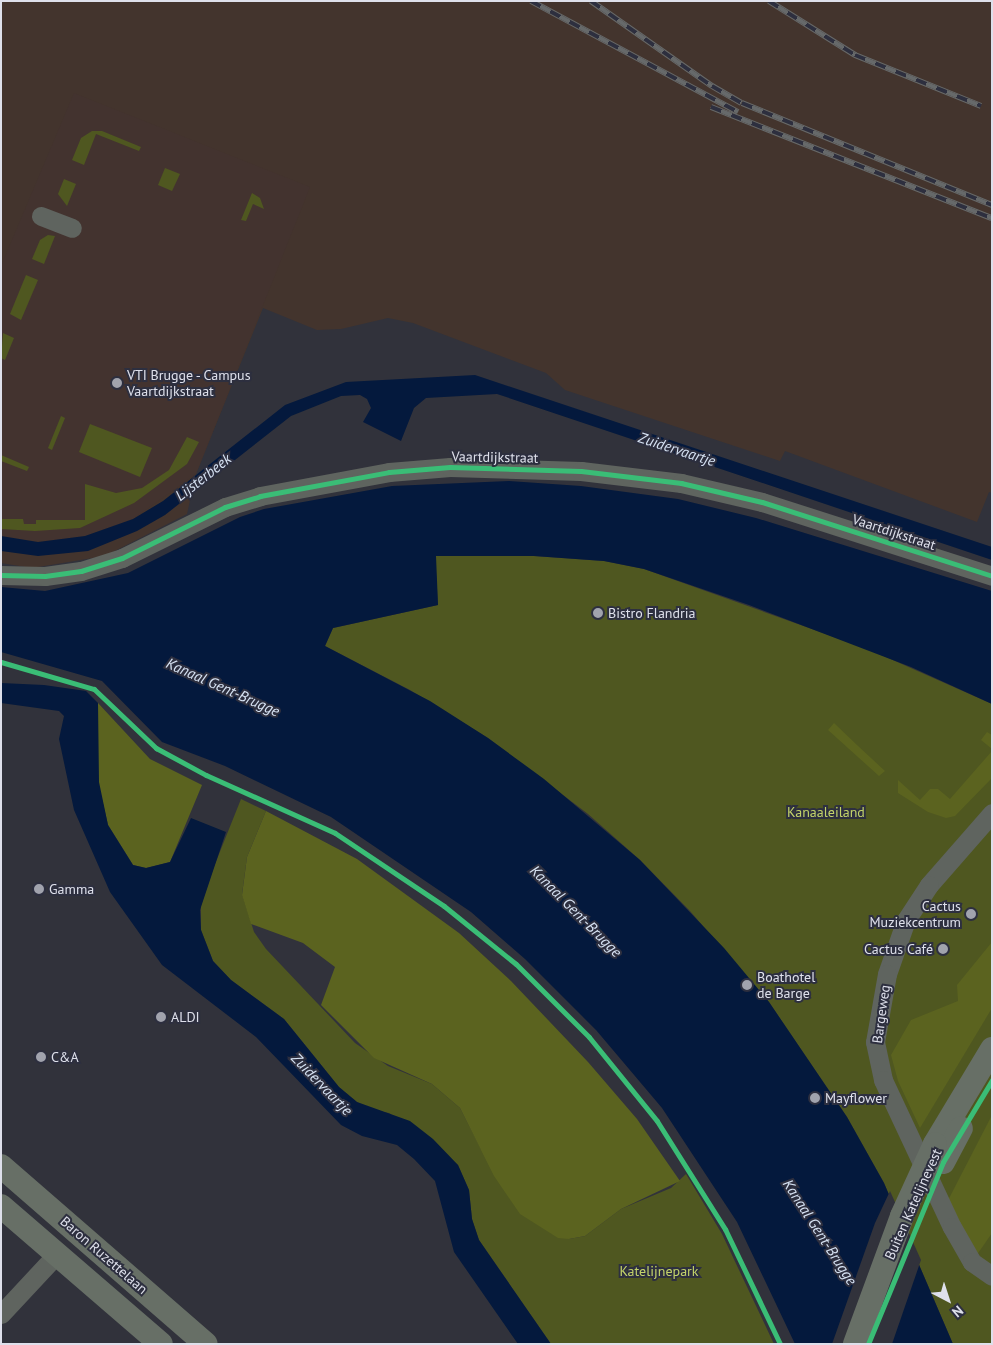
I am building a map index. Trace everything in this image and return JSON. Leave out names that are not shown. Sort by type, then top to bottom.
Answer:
[{"type":"main road","name":"Buiten Katelijnevest","points":[[855,1344],[902,1216],[939,1153],[992,1049]]},
{"type":"main road","name":"Buiten Katelijnevest","points":[[868,1344],[939,1153],[992,1080]]},
{"type":"main road","name":"Baron Ruzettelaan","points":[[1,1166],[206,1344]]},
{"type":"main road","points":[[1,1206],[60,1256],[124,1315],[158,1340]]},
{"type":"main road","points":[[60,1256],[78,1246],[93,1246]]},
{"type":"street","points":[[41,216],[72,228]]},
{"type":"street","name":"Vaartdijkstraat","points":[[1,575],[45,576],[81,571],[114,561],[226,507],[260,496],[389,472],[450,467],[581,471],[681,482],[762,502],[992,576]]},
{"type":"street","name":"Bargeweg","points":[[992,814],[929,885],[906,920],[887,974],[875,1042],[883,1080],[952,1227],[972,1262],[992,1276]]},
{"type":"street","points":[[1,1314],[60,1256]]},
{"type":"shaded area","points":[[1,1],[992,1],[992,493],[989,492],[977,522],[785,451],[780,461],[565,390],[546,373],[413,323],[388,318],[341,329],[317,330],[263,308],[196,474],[187,514],[105,556],[32,568],[1,563]]},
{"type":"shaded area","name":"VTI Brugge - Campus Vaartdijkstraat","points":[[74,93],[310,187],[196,474],[133,519],[86,536],[38,542],[1,536],[1,266]]},
{"type":"green space","points":[[92,131],[102,131],[141,147],[139,151],[96,134],[84,165],[72,160],[81,138]]},
{"type":"green space","points":[[165,168],[180,174],[172,191],[158,185]]},
{"type":"green space","points":[[64,179],[76,184],[67,206],[58,194]]},
{"type":"green space","points":[[252,193],[260,198],[264,209],[253,204],[246,221],[241,220]]},
{"type":"green space","points":[[48,235],[55,236],[44,264],[32,259],[40,240]]},
{"type":"green space","points":[[26,275],[38,280],[21,320],[10,314]]},
{"type":"green space","points":[[3,333],[14,338],[5,360],[1,358]]},
{"type":"green space","points":[[61,416],[65,418],[52,450],[48,448]]},
{"type":"green space","points":[[90,424],[152,448],[140,477],[79,452]]},
{"type":"green space","points":[[187,437],[199,442],[187,464],[134,503],[80,528],[35,531],[1,529],[1,519],[23,519],[24,524],[36,524],[36,520],[85,520],[85,484],[116,493],[142,488],[169,470]]},
{"type":"green space","points":[[1,455],[29,467],[27,471],[1,461]]},
{"type":"green space","name":"Kanaaleiland","points":[[435,556],[534,556],[604,561],[644,569],[868,649],[992,704],[992,1344],[953,1344],[884,1183],[847,1117],[769,1002],[690,911],[640,860],[588,814],[488,738],[410,690],[325,646],[333,628],[438,605]]},
{"type":"green space","points":[[98,703],[150,759],[202,785],[170,862],[146,868],[133,865],[108,825],[98,782]]},
{"type":"green space","points":[[834,723],[885,771],[879,776],[828,730]]},
{"type":"green space","points":[[987,732],[992,735],[992,749],[981,740]]},
{"type":"green space","points":[[992,751],[992,778],[955,816],[946,818],[928,812],[898,793],[898,780],[920,800],[930,789],[938,789],[950,799]]},
{"type":"green space","name":"Katelijnepark","points":[[241,799],[266,811],[247,857],[242,894],[254,932],[266,949],[355,1043],[388,1066],[432,1084],[460,1108],[481,1149],[569,1239],[585,1236],[621,1209],[671,1188],[686,1174],[722,1234],[774,1344],[551,1344],[479,1240],[472,1219],[469,1190],[458,1165],[389,1113],[371,1110],[357,1102],[339,1087],[284,1019],[231,980],[213,961],[201,930],[201,899]]},
{"type":"green space","points":[[266,811],[357,859],[459,933],[511,981],[588,1062],[637,1119],[680,1181],[621,1209],[585,1236],[569,1239],[558,1238],[520,1214],[494,1176],[460,1108],[432,1084],[374,1058],[321,1005],[335,967],[303,943],[251,924],[242,895],[247,857]]},
{"type":"green space","points":[[992,942],[992,1008],[920,1128],[898,1081],[891,1055],[911,1020],[958,1001],[957,985]]},
{"type":"green space","points":[[992,1115],[992,1233],[972,1262],[943,1210]]},
{"type":"water","points":[[475,375],[992,547],[992,560],[497,394],[426,398],[414,408],[401,441],[363,422],[371,408],[367,399],[360,395],[341,396],[291,416],[165,515],[137,531],[88,551],[38,556],[1,551],[1,536],[38,542],[85,536],[133,519],[163,501],[285,405],[346,382]]},
{"type":"water","name":"Kanaal Gent-Brugge","points":[[509,481],[581,486],[678,499],[756,518],[992,591],[992,704],[911,667],[749,605],[644,569],[604,561],[534,556],[436,556],[438,605],[333,628],[325,646],[430,701],[488,738],[544,779],[640,860],[724,948],[769,1002],[847,1117],[884,1183],[953,1344],[795,1344],[737,1222],[662,1108],[596,1030],[525,959],[471,912],[331,817],[225,766],[162,742],[102,681],[1,652],[1,587],[45,591],[128,573],[240,517],[264,509],[392,486]]},
{"type":"water","name":"Zuidervaartje","points":[[1,683],[44,685],[86,691],[98,703],[99,782],[108,825],[133,865],[146,868],[170,862],[191,818],[226,832],[200,910],[201,930],[213,961],[231,980],[284,1019],[339,1087],[357,1102],[410,1121],[433,1139],[458,1165],[469,1190],[472,1219],[479,1240],[551,1344],[518,1344],[454,1252],[435,1181],[414,1159],[397,1145],[362,1136],[341,1125],[256,1037],[162,965],[110,892],[74,810],[59,739],[64,716],[59,711],[1,703]]},
{"type":"pier","points":[[890,1191],[921,1260],[892,1344],[832,1344],[875,1223]]},
{"type":"railway","points":[[531,1],[738,112]]},
{"type":"railway","points":[[591,1],[712,86],[742,103],[992,205]]},
{"type":"railway","points":[[769,1],[855,55],[981,106]]},
{"type":"railway","points":[[711,107],[992,218]]},
{"type":"cycle path","points":[[1,575],[45,576],[81,571],[122,558],[225,507],[260,496],[389,472],[450,467],[581,471],[681,483],[762,502],[992,576]]},
{"type":"cycle path","points":[[1,662],[94,689],[156,748],[206,775],[335,833],[444,906],[516,964],[589,1037],[657,1121],[725,1229],[780,1344]]},
{"type":"cycle path","points":[[868,1344],[943,1162],[992,1080]]},
{"type":"place","name":"VTI Brugge - Campus Vaartdijkstraat","points":[[117,383]]},
{"type":"place","name":"Bistro Flandria","points":[[598,613]]},
{"type":"place","name":"Gamma","points":[[39,889]]},
{"type":"place","name":"Cactus Muziekcentrum","points":[[971,914]]},
{"type":"place","name":"Cactus Café","points":[[943,949]]},
{"type":"place","name":"Boathotel de Barge","points":[[747,985]]},
{"type":"place","name":"ALDI","points":[[161,1017]]},
{"type":"place","name":"C&A","points":[[41,1057]]},
{"type":"place","name":"Mayflower","points":[[815,1098]]},
{"type":"water label","name":"Lijsterbeek","points":[[203,477]]}]
